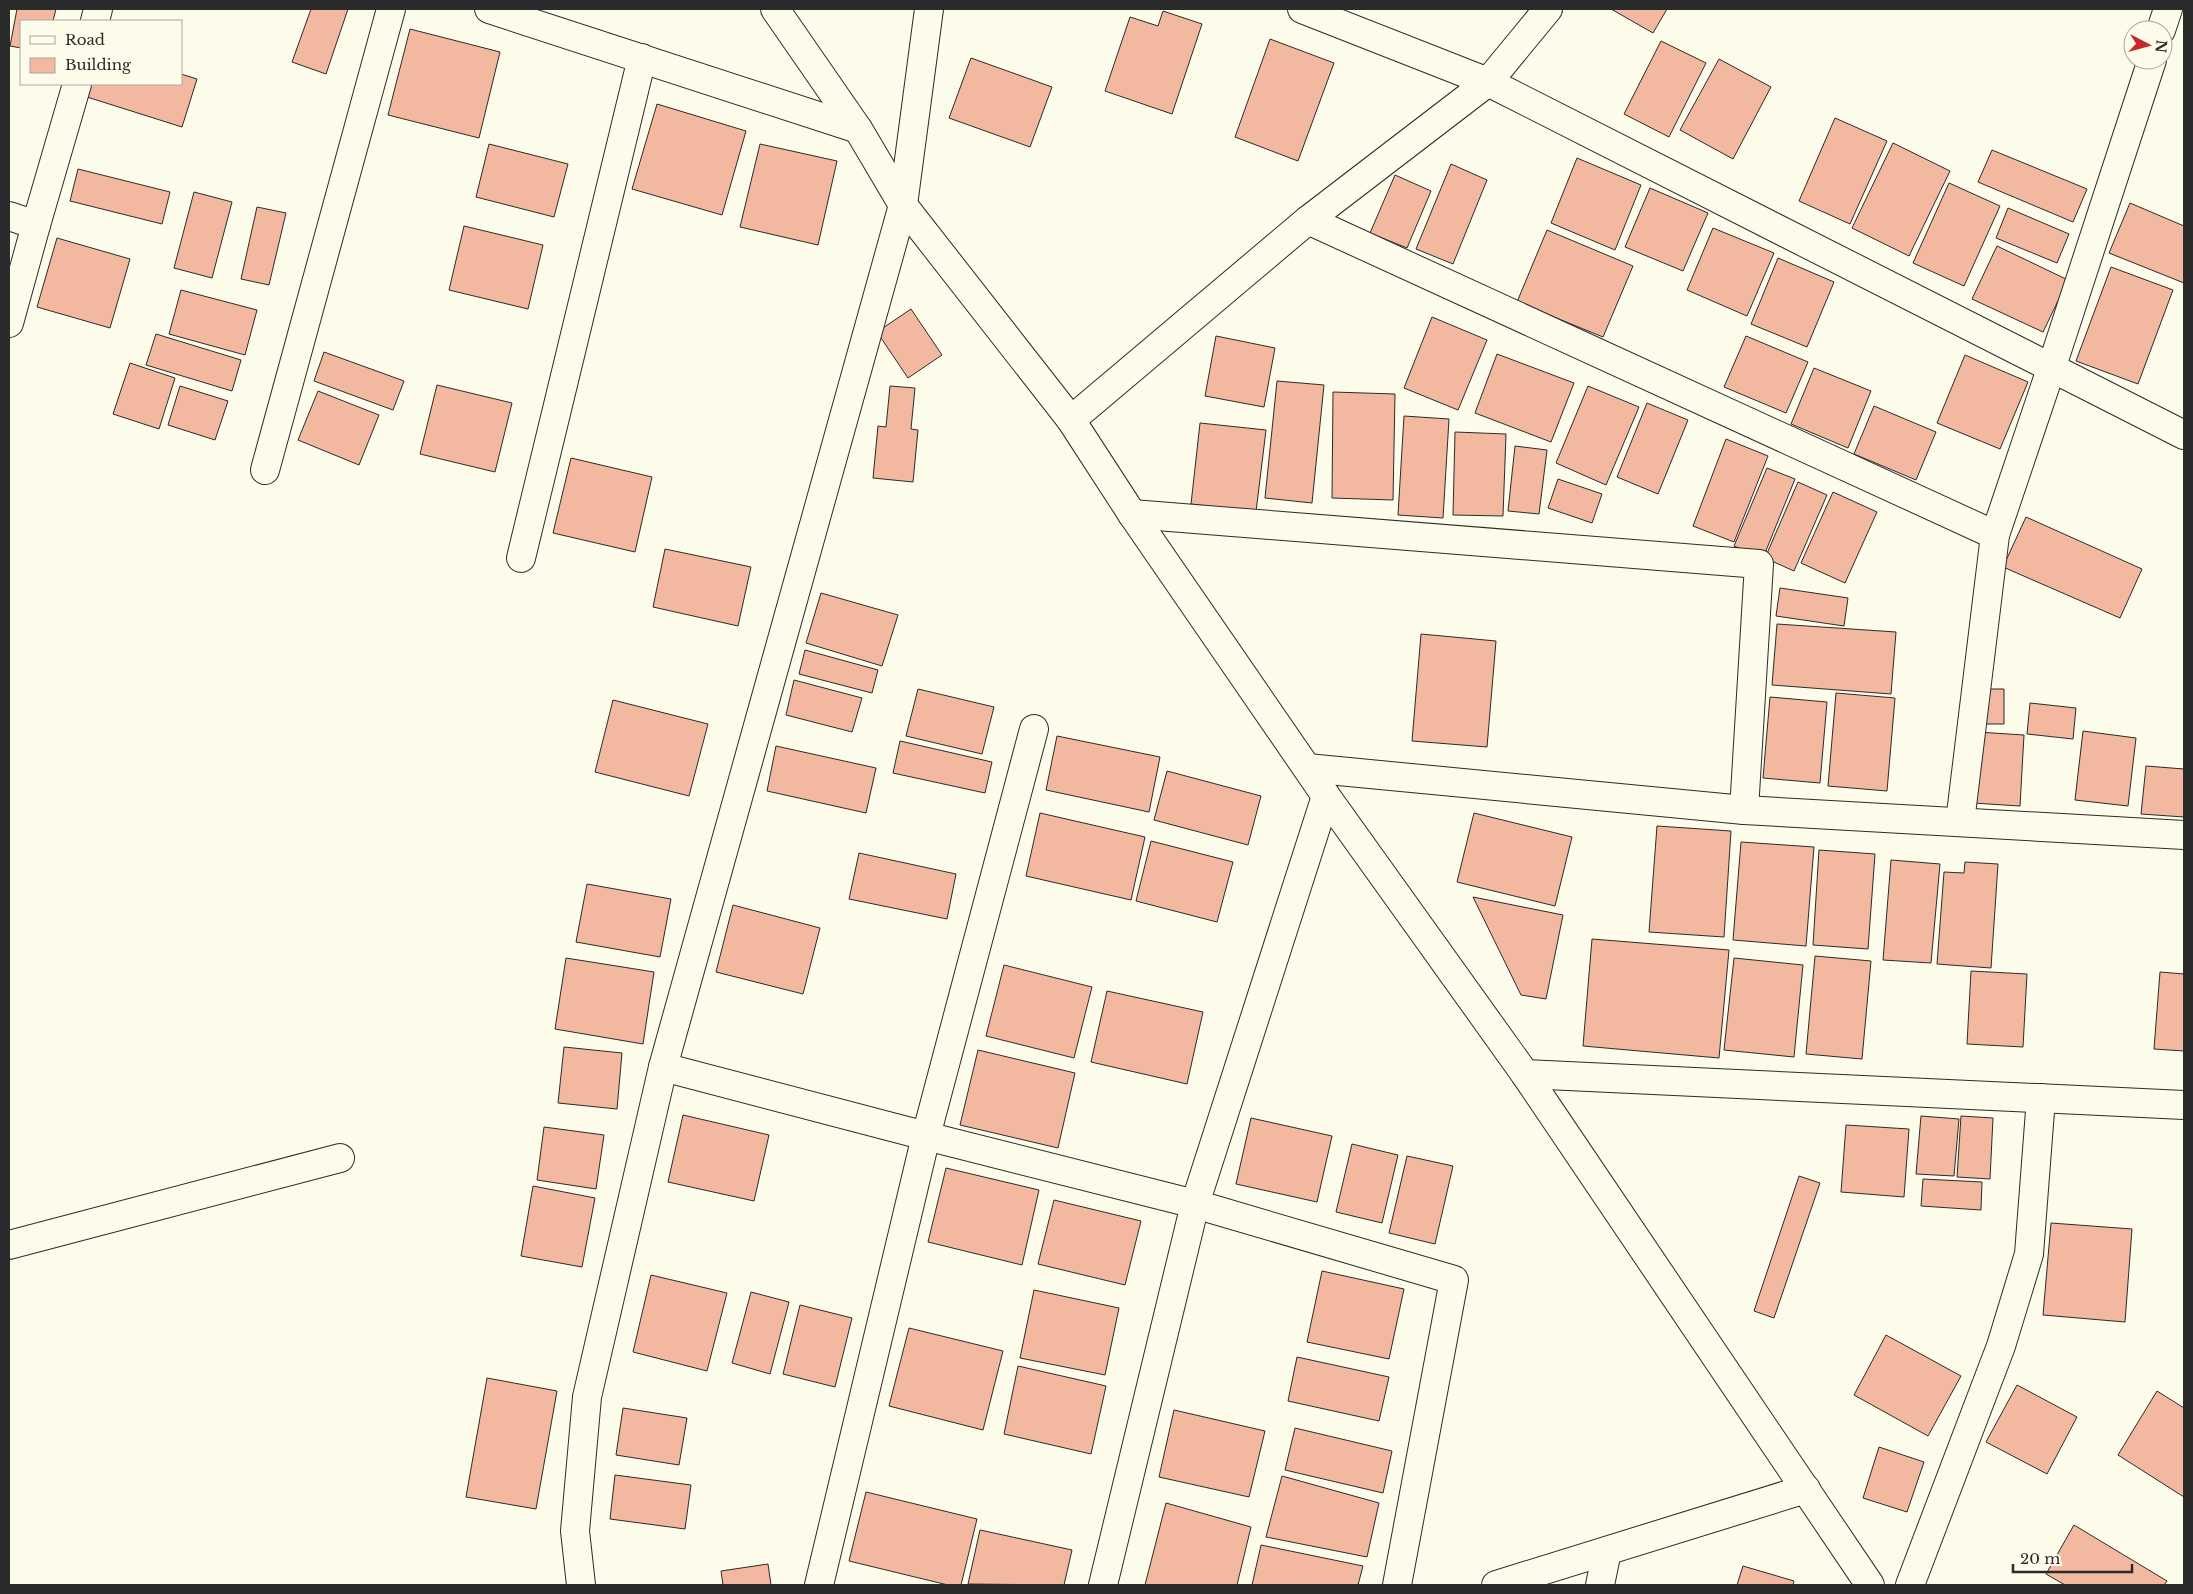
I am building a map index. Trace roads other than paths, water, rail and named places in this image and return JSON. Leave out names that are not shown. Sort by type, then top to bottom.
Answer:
[{"type":"street","points":[[266,470],[391,9]]},
{"type":"street","points":[[489,9],[858,129]]},
{"type":"street","points":[[775,9],[858,129],[902,205],[1071,420],[1132,514],[1326,796],[1525,1074],[1870,1585]]},
{"type":"street","points":[[581,1585],[575,1531],[587,1398],[663,1067],[902,205],[929,9]]},
{"type":"street","points":[[1302,9],[1488,82],[2184,434]]},
{"type":"street","points":[[1071,420],[1308,220],[1488,82],[1548,9]]},
{"type":"street","points":[[2173,9],[2184,24]]},
{"type":"street","points":[[520,558],[642,58]]},
{"type":"street","points":[[1960,822],[1995,535],[2149,70]]},
{"type":"street","points":[[9,323],[77,85]]},
{"type":"street","points":[[9,216],[36,225]]},
{"type":"street","points":[[1308,220],[1995,535]]},
{"type":"street","points":[[1132,514],[1759,564],[1744,810]]},
{"type":"street","points":[[819,1585],[926,1136],[1034,729]]},
{"type":"street","points":[[1307,768],[1744,810],[2184,835]]},
{"type":"street","points":[[1103,1585],[1195,1204],[1326,796]]},
{"type":"street","points":[[663,1067],[1195,1204],[1454,1280],[1397,1585]]},
{"type":"street","points":[[1525,1074],[2184,1105]]},
{"type":"street","points":[[1910,1585],[2001,1346],[2029,1254],[2042,1098]]},
{"type":"street","points":[[9,1245],[340,1158]]},
{"type":"street","points":[[1496,1585],[1806,1489]]},
{"type":"street","points":[[1600,1585],[1607,1551]]}]
